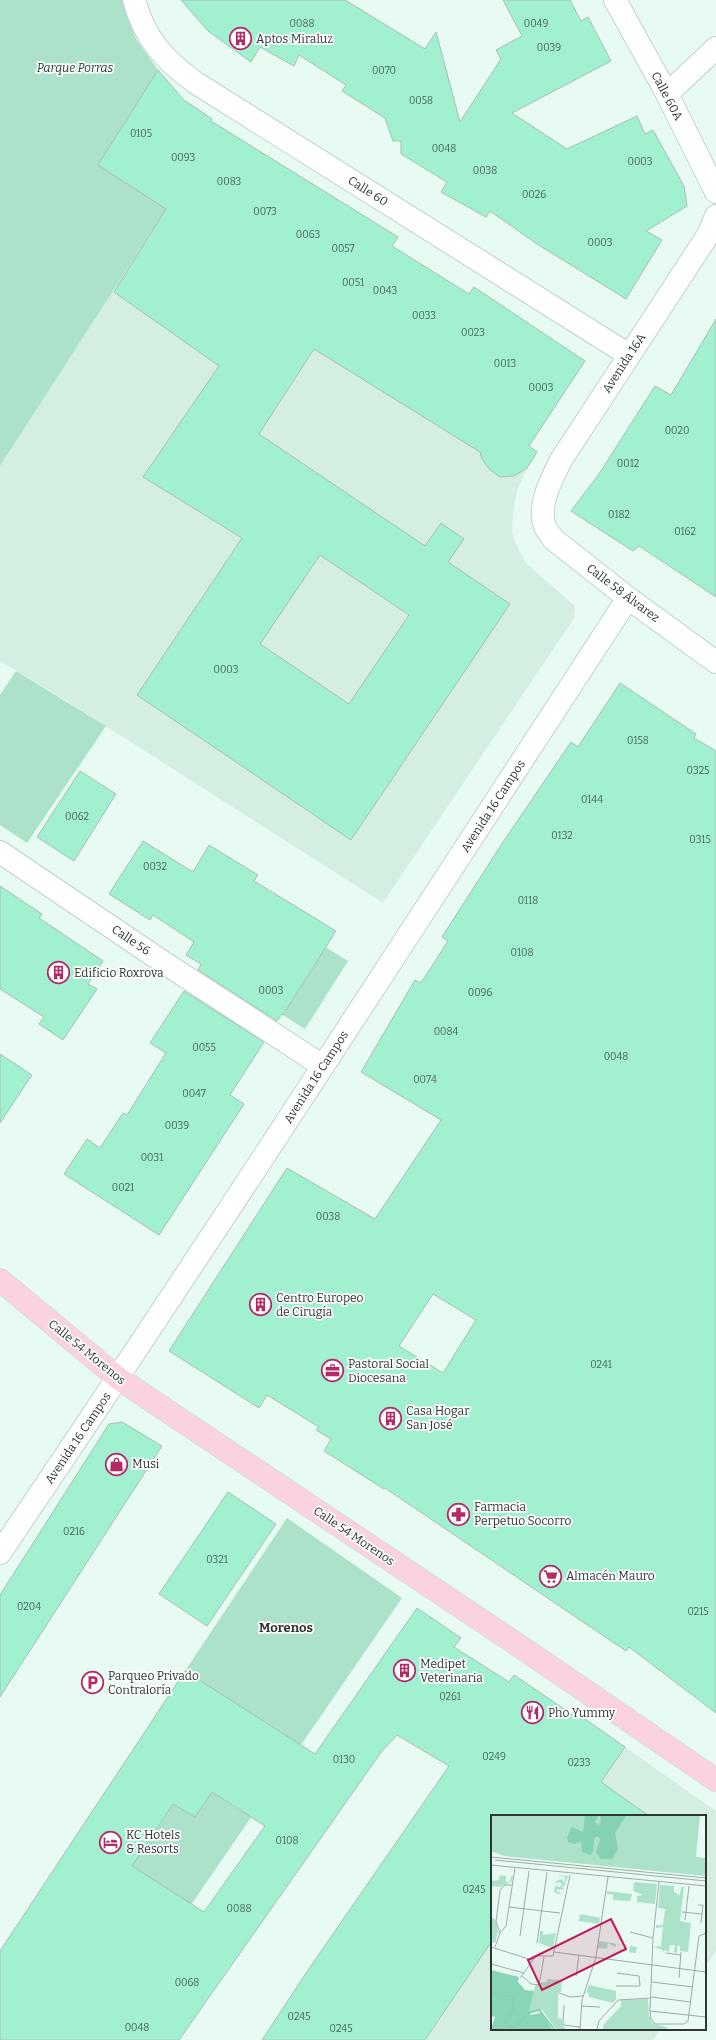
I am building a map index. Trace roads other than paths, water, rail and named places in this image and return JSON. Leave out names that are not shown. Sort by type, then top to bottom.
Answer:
[{"type":"main road","name":"Calle 54 Morenos","points":[[0,1280],[118,1378],[518,1645],[716,1780]]},
{"type":"street","name":"Calle 60","points":[[134,0],[140,20],[156,47],[174,67],[196,83],[629,355]]},
{"type":"street","name":"Calle 60A","points":[[615,0],[667,94],[716,192]]},
{"type":"street","points":[[667,94],[716,48]]},
{"type":"street","name":"Avenida 16A","points":[[543,514],[548,485],[561,460],[708,235],[716,216]]},
{"type":"street","name":"Calle 58 Álvarez","points":[[543,514],[545,526],[553,539],[628,598],[716,662]]},
{"type":"street","name":"Avenida 16 Campos","points":[[0,1553],[118,1378],[628,598]]},
{"type":"street","name":"Calle 56","points":[[0,852],[163,962],[323,1066]]},
{"type":"place","name":"Aptos Miraluz","points":[[241,39]]},
{"type":"place","name":"Edificio Roxrova","points":[[58,973]]},
{"type":"place","name":"Centro Europeo de Cirugía","points":[[261,1305]]},
{"type":"place","name":"Pastoral Social Diocesana","points":[[333,1371]]},
{"type":"place","name":"Casa Hogar San José","points":[[391,1418]]},
{"type":"place","name":"Musi","points":[[117,1464]]},
{"type":"place","name":"Farmacia Perpetuo Socorro","points":[[459,1514]]},
{"type":"place","name":"Almacén Mauro","points":[[550,1576]]},
{"type":"place","name":"Medipet Veterinaria","points":[[405,1671]]},
{"type":"place","name":"Parqueo Privado Contraloría","points":[[93,1683]]},
{"type":"place","name":"Pho Yummy","points":[[533,1713]]},
{"type":"place","name":"KC Hotels & Resorts","points":[[110,1842]]},
{"type":"district","name":"Morenos","points":[[286,1627]]},
{"type":"park label","name":"Parque Porras","points":[[75,68]]}]
